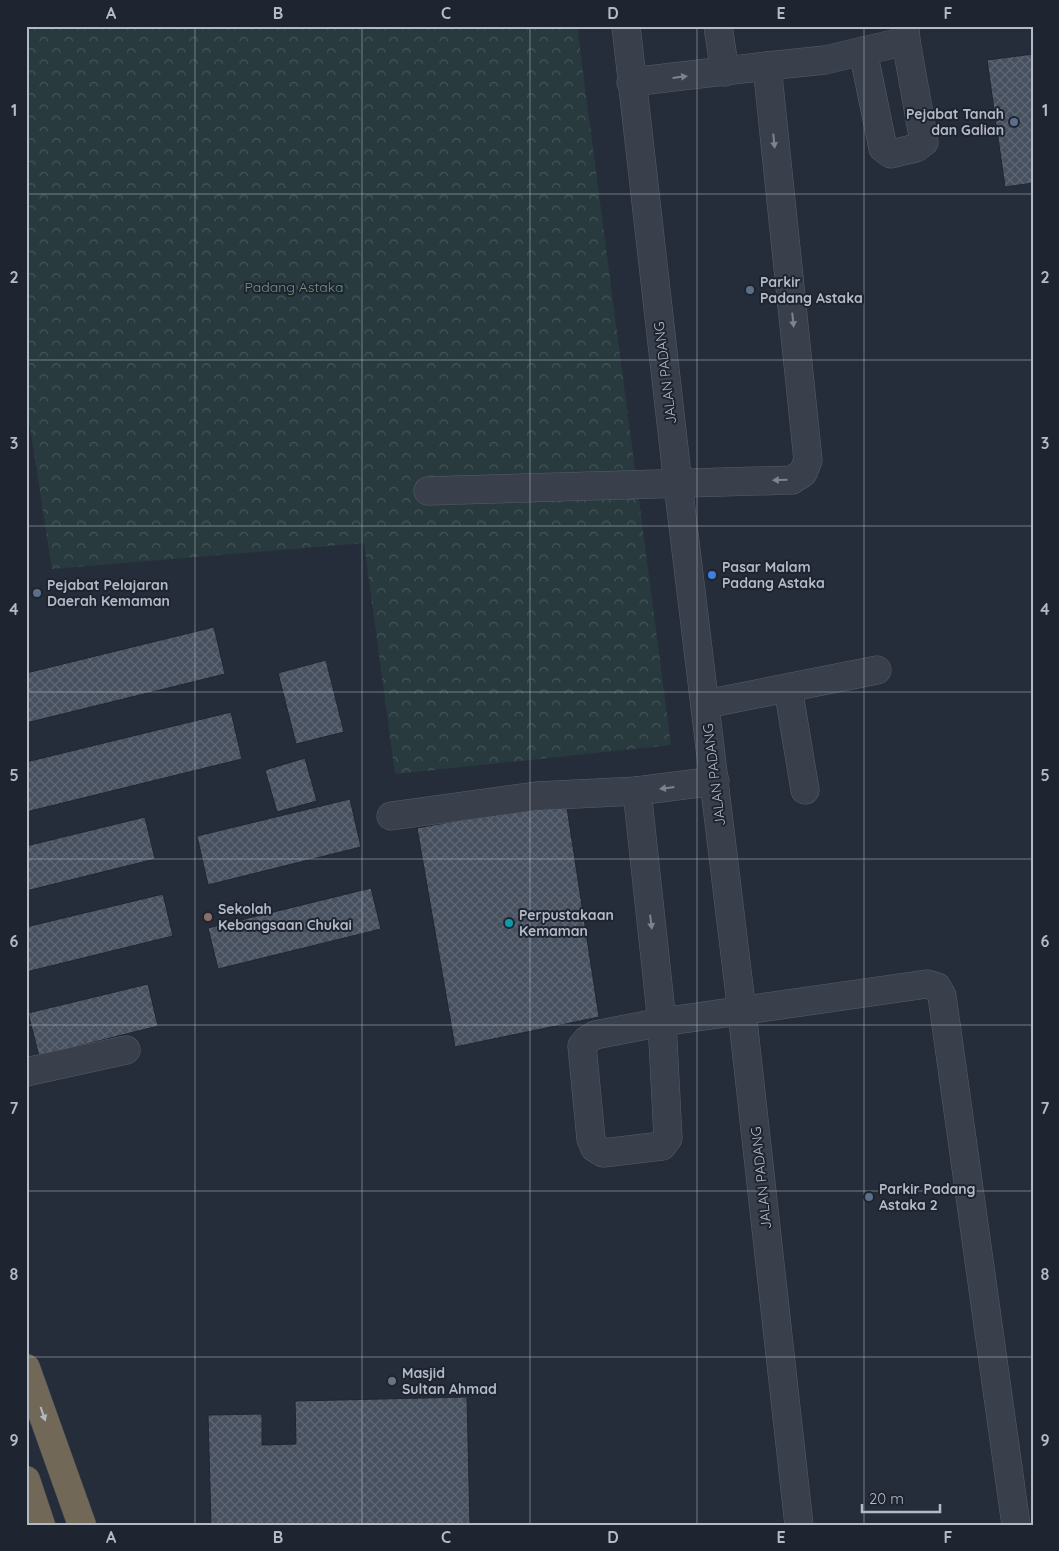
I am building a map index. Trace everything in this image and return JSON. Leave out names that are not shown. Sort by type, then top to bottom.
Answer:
[{"type":"highway","points":[[26,1368],[82,1525]]},
{"type":"highway","points":[[26,1480],[41,1525]]},
{"type":"street","name":"JALAN PADANG","points":[[626,26],[678,484],[742,1012],[799,1525]]},
{"type":"street","points":[[718,26],[725,72]]},
{"type":"street","points":[[631,82],[826,60],[864,51],[906,34],[924,142],[916,148],[891,154],[883,148],[864,51]]},
{"type":"street","points":[[428,491],[792,480],[803,473],[808,460],[767,66]]},
{"type":"street","points":[[706,704],[877,670]]},
{"type":"street","points":[[788,688],[805,790]]},
{"type":"street","points":[[391,816],[536,796],[637,791],[715,782]]},
{"type":"street","points":[[637,791],[662,1022],[668,1138],[662,1146],[603,1153],[595,1148],[591,1139],[582,1046],[595,1035],[662,1022],[927,984],[937,987],[942,996],[1016,1525]]},
{"type":"street","points":[[26,1072],[126,1050]]},
{"type":"green space","name":"Padang Astaka","points":[[26,26],[577,26],[671,745],[395,774],[364,543],[52,569],[26,401]]},
{"type":"building","name":"Pejabat Tanah dan Galian","points":[[1033,54],[1033,183],[1005,187],[987,60]]},
{"type":"building","points":[[214,627],[225,674],[26,723],[26,673]]},
{"type":"building","points":[[326,660],[344,732],[296,744],[278,673]]},
{"type":"building","points":[[231,712],[242,759],[26,812],[26,762]]},
{"type":"building","points":[[305,758],[317,801],[277,812],[265,770]]},
{"type":"building","points":[[350,799],[361,847],[208,885],[197,836]]},
{"type":"building","name":"Perpustakaan Kemaman","points":[[566,801],[599,1017],[455,1047],[417,828]]},
{"type":"building","points":[[145,817],[155,859],[26,891],[26,846]]},
{"type":"building","points":[[371,888],[381,929],[218,969],[208,928]]},
{"type":"building","points":[[163,894],[173,936],[26,972],[26,927]]},
{"type":"building","points":[[148,984],[158,1026],[39,1056],[28,1013]]},
{"type":"building","points":[[467,1397],[470,1525],[211,1525],[208,1415],[262,1414],[262,1445],[296,1444],[295,1401]]},
{"type":"place","name":"Pejabat Tanah dan Galian","points":[[1014,122]]},
{"type":"place","name":"Parkir Padang Astaka","points":[[750,290]]},
{"type":"place","name":"Pasar Malam Padang Astaka","points":[[712,575]]},
{"type":"place","name":"Pejabat Pelajaran Daerah Kemaman","points":[[37,593]]},
{"type":"place","name":"Sekolah Kebangsaan Chukai","points":[[208,917]]},
{"type":"place","name":"Perpustakaan Kemaman","points":[[509,923]]},
{"type":"place","name":"Parkir Padang Astaka 2","points":[[869,1197]]},
{"type":"place","name":"Masjid Sultan Ahmad","points":[[392,1381]]}]
